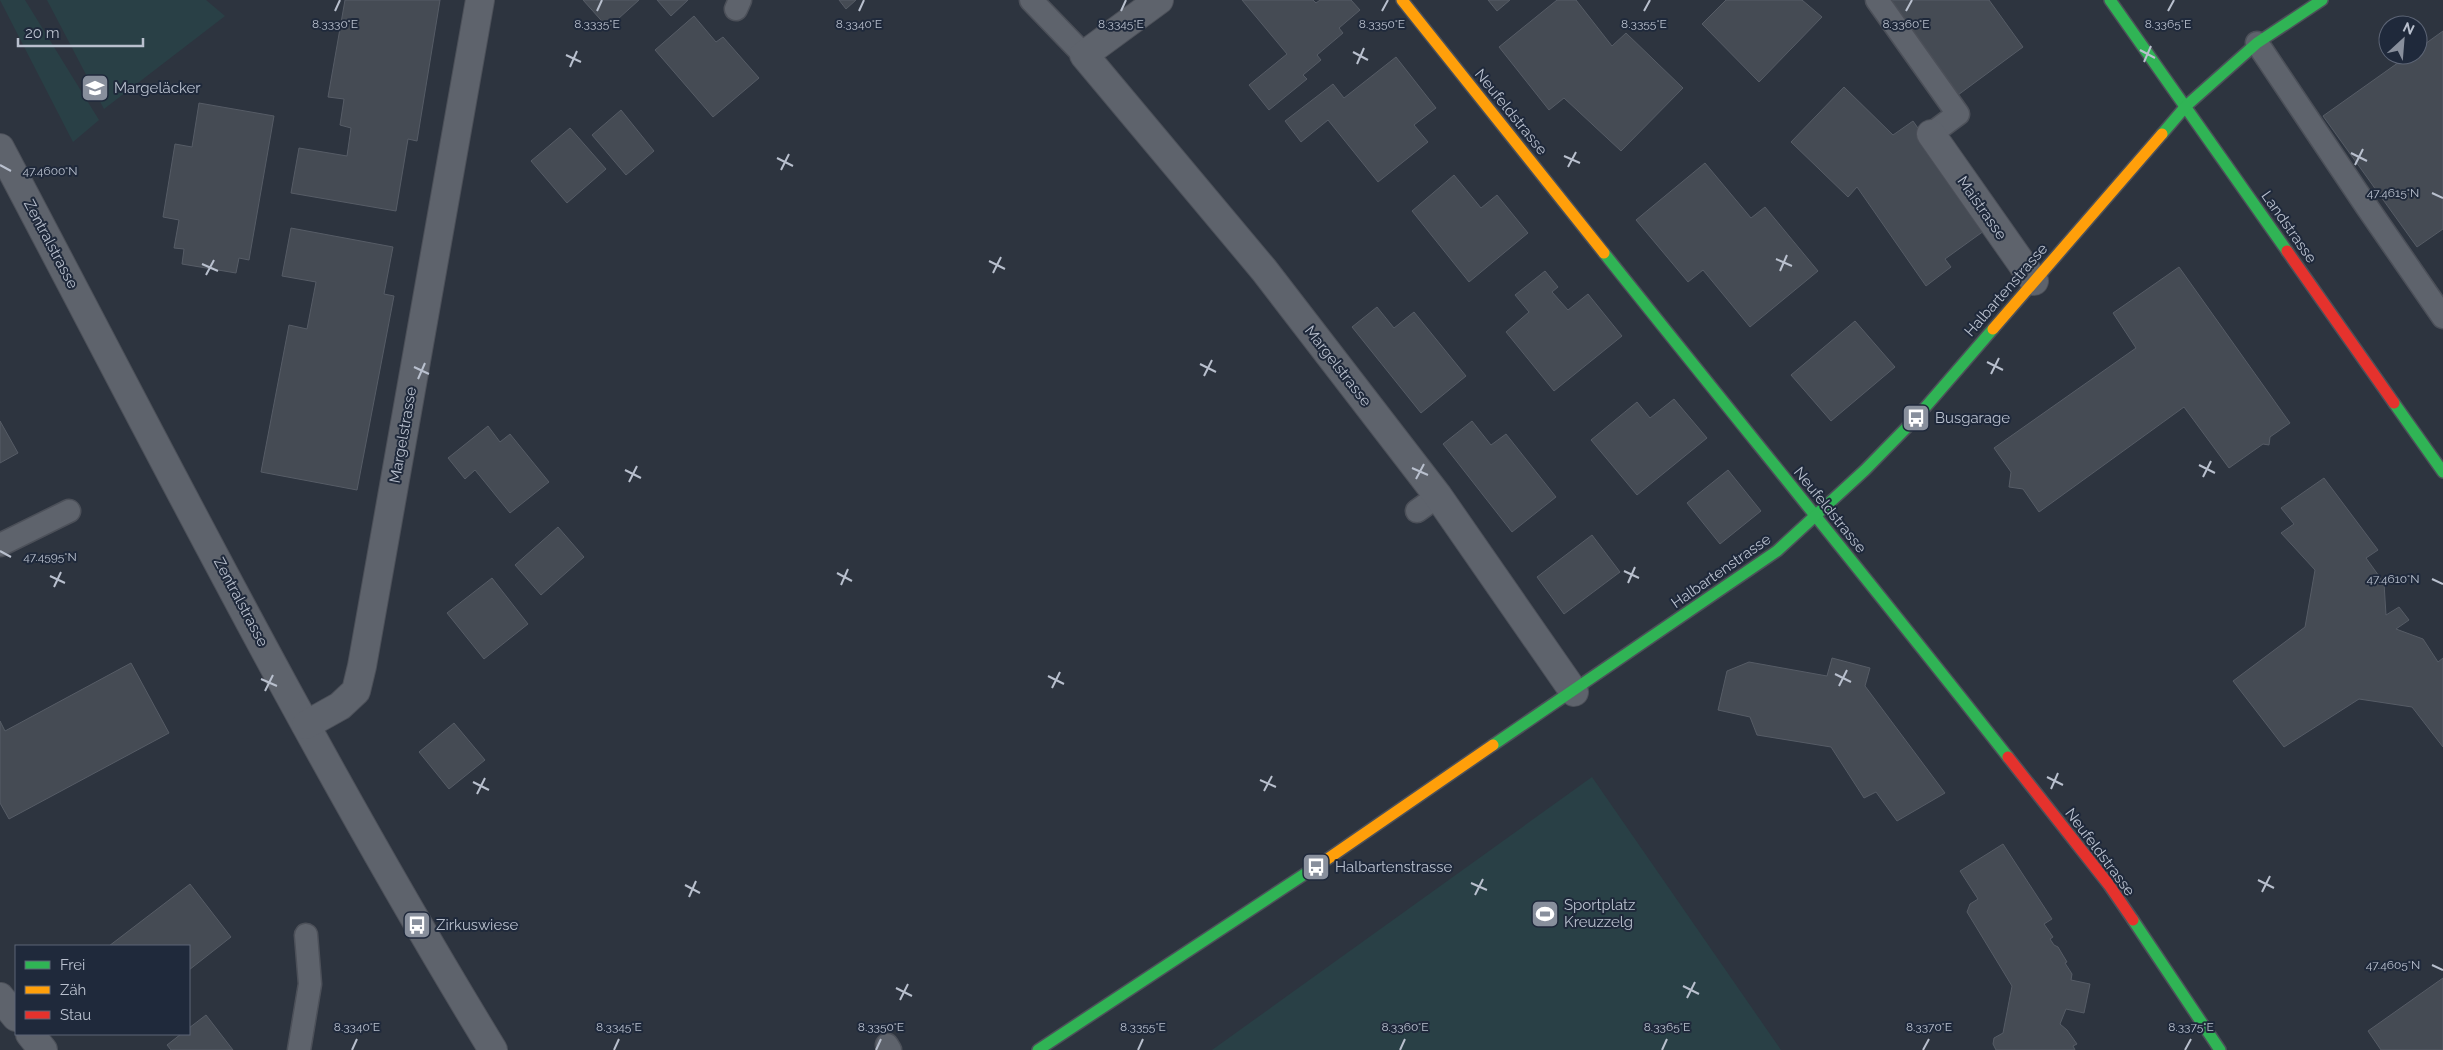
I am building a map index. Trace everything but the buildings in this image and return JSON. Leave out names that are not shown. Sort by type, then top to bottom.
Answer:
[{"type":"street","name":"Margelstrasse","points":[[306,725],[340,706],[356,691],[480,0]]},
{"type":"street","points":[[1084,55],[1159,0]]},
{"type":"street","name":"Neufeldstrasse","points":[[1402,0],[1814,516],[1874,587],[2108,885],[2220,1050]]},
{"type":"street","name":"Landstrasse","points":[[2110,0],[2443,472]]},
{"type":"street","name":"Halbartenstrasse","points":[[1038,1050],[1316,867],[1574,692],[1777,551],[1865,470],[1916,418],[2186,106],[2257,42],[2322,0]]},
{"type":"street","name":"Margelstrasse","points":[[1084,55],[1264,270],[1428,503],[1574,692]]},
{"type":"street","name":"Maistrasse","points":[[1931,134],[2034,281]]},
{"type":"street","name":"Zentralstrasse","points":[[0,148],[306,725],[416,925],[493,1050]]},
{"type":"street","points":[[0,997],[15,1016]]},
{"type":"street","points":[[31,1035],[43,1050]]},
{"type":"lane","points":[[1032,0],[1084,55]]},
{"type":"lane","points":[[1877,0],[1958,114],[1931,134]]},
{"type":"lane","points":[[2257,42],[2366,207],[2443,317]]},
{"type":"lane","points":[[0,545],[69,511]]},
{"type":"lane","points":[[299,1050],[310,984],[306,935]]},
{"type":"green space","points":[[0,0],[25,0],[99,120],[73,142]]},
{"type":"green space","points":[[47,0],[206,0],[225,16],[104,109]]},
{"type":"green space","name":"Sportplatz Kreuzzelg","points":[[1592,777],[1781,1050],[1212,1050]]},
{"type":"traffic: fast","points":[[2110,0],[2287,251]]},
{"type":"traffic: fast","points":[[2162,134],[2186,106],[2257,43],[2322,0]]},
{"type":"traffic: fast","points":[[1604,253],[2008,757]]},
{"type":"traffic: fast","points":[[1493,745],[1777,551],[1865,470],[1916,418],[1993,329]]},
{"type":"traffic: fast","points":[[2394,403],[2443,472]]},
{"type":"traffic: fast","points":[[1038,1050],[1326,860]]},
{"type":"traffic: fast","points":[[2133,920],[2220,1050]]},
{"type":"traffic: slow","points":[[1402,0],[1604,253]]},
{"type":"traffic: slow","points":[[1993,329],[2162,134]]},
{"type":"traffic: slow","points":[[1326,860],[1493,745]]},
{"type":"traffic: jam","points":[[2287,251],[2394,403]]},
{"type":"traffic: jam","points":[[2008,757],[2109,885],[2133,920]]},
{"type":"place","name":"Margeläcker","points":[[95,88]]},
{"type":"place","name":"Busgarage","points":[[1916,418]]},
{"type":"place","name":"Halbartenstrasse","points":[[1316,867]]},
{"type":"place","name":"Sportplatz Kreuzzelg","points":[[1545,914]]},
{"type":"place","name":"Zirkuswiese","points":[[417,925]]}]
